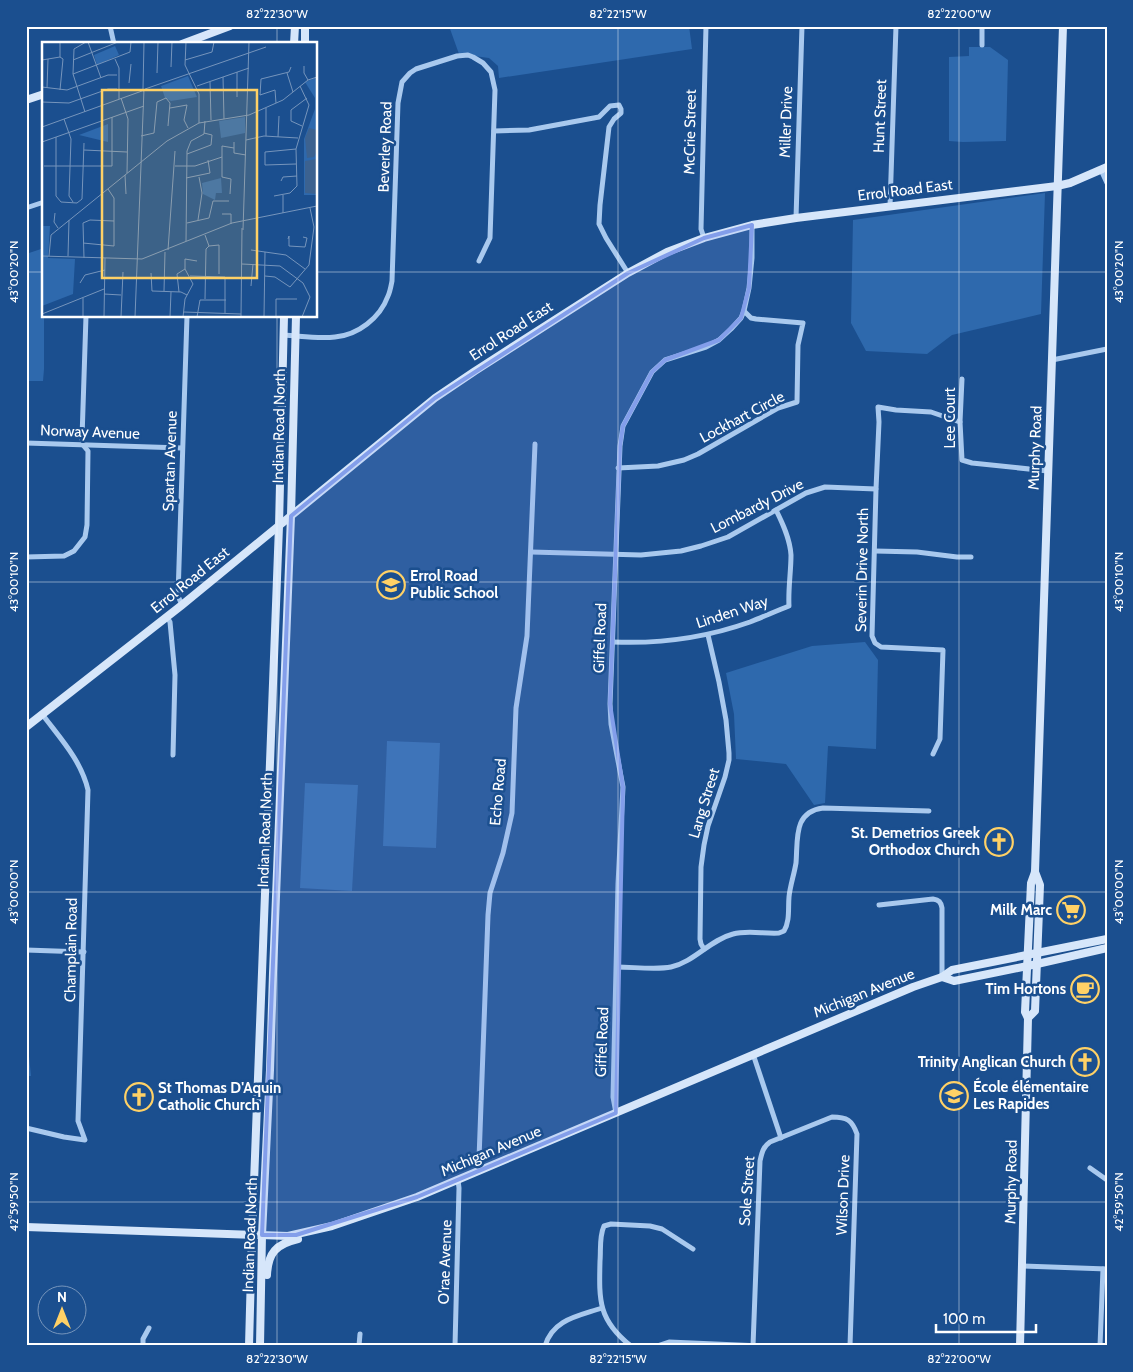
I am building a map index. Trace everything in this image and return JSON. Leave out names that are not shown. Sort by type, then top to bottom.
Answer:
[{"type":"main road","points":[[187,42],[230,26]]},
{"type":"main road","points":[[294,42],[295,26]]},
{"type":"main road","points":[[305,26],[305,42]]},
{"type":"main road","name":"Murphy Road","points":[[1020,1346],[1028,1018],[1025,1012],[1026,966],[1031,883],[1035,872],[1063,26]]},
{"type":"main road","points":[[26,100],[42,95]]},
{"type":"main road","name":"Errol Road East","points":[[26,727],[182,605],[435,398],[628,273],[667,252],[704,238],[752,224],[1057,186],[1070,183],[1104,168]]},
{"type":"main road","name":"Indian Road North","points":[[249,1346],[279,526],[284,318]]},
{"type":"main road","name":"Indian Road North","points":[[260,1346],[262,1236],[291,516],[296,318]]},
{"type":"main road","name":"Murphy Road","points":[[1028,1018],[1035,1011],[1040,885],[1035,872]]},
{"type":"main road","name":"Michigan Avenue","points":[[26,1227],[291,1236],[332,1226],[418,1197],[753,1054],[913,987],[942,977],[952,970],[1107,939]]},
{"type":"main road","name":"Michigan Avenue","points":[[942,977],[954,981],[1107,948]]},
{"type":"main road","points":[[261,1299],[269,1260],[278,1247],[292,1240],[316,1234],[332,1226]]},
{"type":"street","points":[[110,26],[114,42]]},
{"type":"street","name":"McCrie Street","points":[[704,238],[701,229],[706,26]]},
{"type":"street","name":"Miller Drive","points":[[796,218],[802,26]]},
{"type":"street","name":"Hunt Street","points":[[890,206],[896,26]]},
{"type":"street","points":[[982,26],[982,45]]},
{"type":"street","name":"Beverley Road","points":[[284,335],[332,337],[351,333],[368,323],[382,308],[388,296],[393,274],[398,103],[401,88],[405,78],[416,69],[457,56],[468,55],[488,67],[493,78],[495,90],[490,238],[479,261]]},
{"type":"street","points":[[494,131],[529,130],[599,117],[610,106],[619,105],[621,114],[614,119],[609,127],[599,224],[628,273]]},
{"type":"street","points":[[1104,168],[1107,183]]},
{"type":"street","points":[[26,208],[42,203]]},
{"type":"street","name":"Giffel Road","points":[[616,1112],[613,1098],[618,884],[623,787],[611,724],[610,704],[618,468],[623,426],[652,372],[666,360],[706,347],[719,340],[741,318],[749,288],[752,258],[752,224]]},
{"type":"street","name":"Lockhart Circle","points":[[618,468],[658,466],[684,460],[698,454],[778,408],[797,402],[798,345],[803,323],[751,318],[744,311]]},
{"type":"street","points":[[26,557],[64,556],[74,551],[84,537],[87,525],[88,451],[83,445],[82,438],[86,318]]},
{"type":"street","name":"Spartan Avenue","points":[[182,605],[178,596],[187,318]]},
{"type":"street","points":[[1052,360],[1107,349]]},
{"type":"street","name":"Lee Court","points":[[962,379],[960,422],[962,460],[972,463],[1048,471]]},
{"type":"street","name":"Severin Drive North","points":[[933,754],[940,739],[943,650],[885,648],[874,643],[872,630],[878,408],[931,412],[960,422]]},
{"type":"street","name":"Norway Avenue","points":[[26,442],[182,448]]},
{"type":"street","name":"Echo Road","points":[[483,1170],[480,1159],[488,915],[490,893],[503,853],[512,813],[516,708],[527,636],[535,444]]},
{"type":"street","name":"Lombardy Drive","points":[[531,552],[641,555],[681,551],[728,537],[806,493],[825,487],[876,489]]},
{"type":"street","name":"Linden Way","points":[[613,642],[662,642],[708,635],[789,606],[791,555],[785,528],[776,510]]},
{"type":"street","points":[[875,551],[917,552],[971,557]]},
{"type":"street","points":[[167,617],[170,622],[175,675],[173,755]]},
{"type":"street","name":"Lang Street","points":[[704,949],[700,938],[701,867],[708,826],[729,760],[726,720],[708,635]]},
{"type":"street","name":"Champlain Road","points":[[26,1128],[85,1140],[78,1121],[88,790],[86,779],[76,759],[42,714]]},
{"type":"street","points":[[617,966],[672,967],[724,937],[733,934],[742,932],[779,933],[784,931],[788,922],[789,895],[796,865],[799,825],[807,813],[823,808],[929,811]]},
{"type":"street","points":[[879,905],[938,900],[942,908],[942,977]]},
{"type":"street","points":[[26,950],[84,952]]},
{"type":"street","points":[[753,1054],[781,1138]]},
{"type":"street","name":"Wilson Drive","points":[[781,1138],[832,1117],[840,1117],[854,1124],[857,1134],[850,1346]]},
{"type":"street","name":"Sole Street","points":[[753,1346],[760,1161],[762,1149],[765,1145],[781,1138]]},
{"type":"street","points":[[1090,1168],[1107,1180]]},
{"type":"street","name":"O'rae Avenue","points":[[455,1346],[458,1180]]},
{"type":"street","points":[[631,1346],[614,1331],[602,1308],[600,1272],[602,1229],[604,1226],[611,1224],[650,1226],[662,1229],[693,1249]]},
{"type":"street","points":[[1023,1266],[1105,1269],[1100,1346]]},
{"type":"street","points":[[545,1346],[549,1336],[560,1324],[602,1308]]},
{"type":"street","points":[[143,1346],[143,1339],[148,1328]]},
{"type":"street","points":[[359,1346],[360,1334]]},
{"type":"street","points":[[657,1346],[669,1342],[761,1346]]},
{"type":"highlighted area","points":[[752,225],[749,288],[741,318],[719,340],[665,360],[652,372],[623,426],[620,446],[610,704],[623,787],[616,1113],[417,1197],[296,1235],[262,1235],[291,516],[435,398],[628,273],[704,238]]},
{"type":"shaded area","points":[[449,26],[689,26],[692,49],[499,78],[498,66],[489,58],[459,54]]},
{"type":"shaded area","points":[[969,47],[990,47],[1008,60],[1006,141],[949,141],[949,57],[969,56]]},
{"type":"shaded area","points":[[1045,193],[1041,314],[952,335],[927,354],[866,351],[851,323],[853,220]]},
{"type":"shaded area","points":[[42,249],[43,381],[26,381],[26,254]]},
{"type":"shaded area","points":[[865,642],[878,660],[876,749],[828,746],[825,803],[814,805],[786,764],[736,759],[734,714],[726,673],[812,646]]},
{"type":"shaded area","points":[[387,741],[440,743],[436,848],[383,846]]},
{"type":"shaded area","points":[[305,783],[358,785],[352,891],[300,888]]},
{"type":"shaded area","points":[[26,1027],[31,1076],[26,1076]]},
{"type":"place","name":"Errol Road Public School","points":[[391,585]]},
{"type":"place","name":"St. Demetrios Greek Orthodox Church","points":[[999,842]]},
{"type":"place","name":"Milk Marc","points":[[1071,910]]},
{"type":"place","name":"Tim Hortons","points":[[1085,989]]},
{"type":"place","name":"Trinity Anglican Church","points":[[1085,1062]]},
{"type":"place","name":"École élémentaire Les Rapides","points":[[954,1096]]},
{"type":"place","name":"St Thomas D'Aquin Catholic Church","points":[[139,1097]]}]
